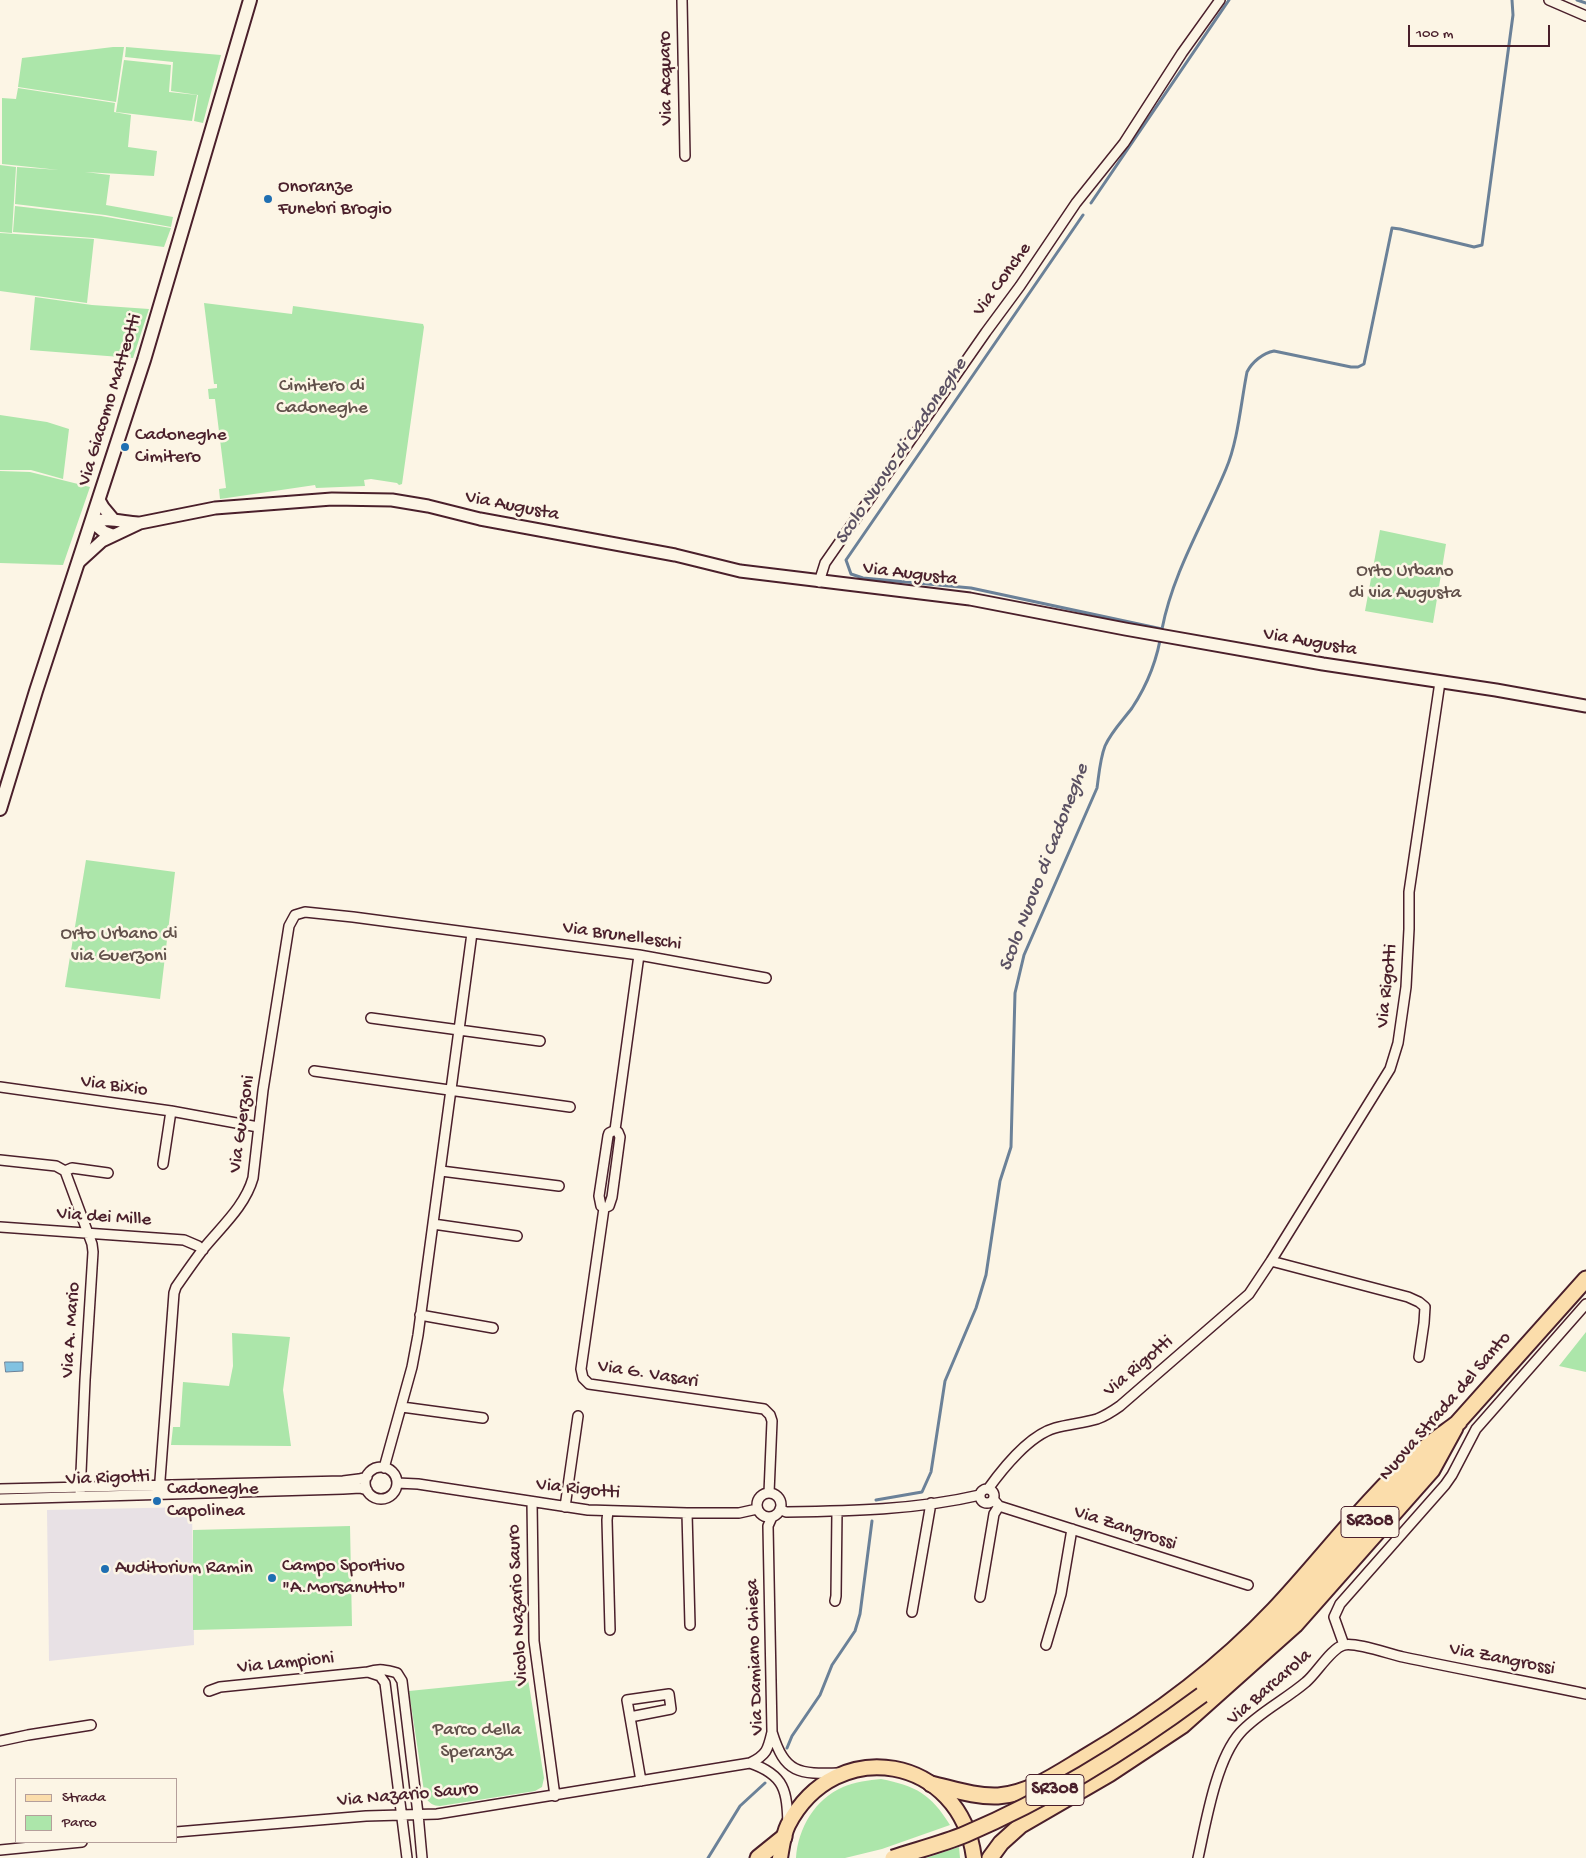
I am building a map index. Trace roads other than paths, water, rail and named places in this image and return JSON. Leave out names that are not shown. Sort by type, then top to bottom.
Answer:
[{"type":"highway","name":"Nuova Strada del Santo","points":[[893,1858],[964,1835],[1016,1812],[1105,1762],[1166,1722],[1202,1695],[1280,1621],[1400,1491],[1586,1279]]},
{"type":"highway","points":[[931,1784],[977,1795],[999,1796],[1029,1788],[1052,1777],[1159,1710],[1214,1667],[1273,1611],[1382,1488],[1420,1451],[1459,1422]]},
{"type":"highway","points":[[990,1858],[1001,1843],[1022,1825],[1109,1774],[1183,1725],[1288,1632],[1432,1470],[1459,1422]]},
{"type":"highway","points":[[758,1858],[786,1831]]},
{"type":"main road","name":"Via Giacomo Matteotti","points":[[0,808],[160,304],[250,0]]},
{"type":"main road","points":[[780,1858],[786,1831],[802,1804],[826,1782],[845,1772],[888,1767],[913,1773],[931,1784],[949,1799],[963,1819],[972,1841],[974,1858]]},
{"type":"street","name":"Via Acquaro","points":[[682,0],[685,156]]},
{"type":"street","name":"Via Conche","points":[[819,582],[825,562],[1020,286],[1076,203],[1124,143],[1182,53],[1220,0]]},
{"type":"street","points":[[1548,0],[1586,16]]},
{"type":"street","name":"Via Augusta","points":[[79,562],[102,541],[140,523],[215,508],[332,498],[392,500],[428,506],[480,519],[675,555],[740,571],[970,599],[1163,636],[1586,706]]},
{"type":"street","points":[[99,500],[113,519]]},
{"type":"street","name":"Via Augusta","points":[[92,522],[113,519],[140,523]]},
{"type":"street","points":[[92,522],[104,532],[112,535]]},
{"type":"street","name":"Via Rigotti","points":[[780,1509],[786,1512],[883,1509],[955,1501],[980,1495],[982,1491],[988,1489],[1018,1453],[1042,1434],[1054,1428],[1097,1419],[1120,1406],[1248,1294],[1271,1261],[1390,1069],[1398,1043],[1406,987],[1410,929],[1409,892],[1440,682]]},
{"type":"street","name":"Via Guerzoni","points":[[160,1489],[174,1293],[176,1287],[244,1199],[250,1188],[289,926],[296,915],[305,912],[472,933]]},
{"type":"street","points":[[397,1483],[392,1471],[384,1468],[412,1366],[441,1171],[472,933]]},
{"type":"street","name":"Via Brunelleschi","points":[[472,933],[639,955],[766,978]]},
{"type":"street","name":"Via G. Vasari","points":[[639,955],[614,1130],[608,1136],[599,1196],[601,1206],[604,1208],[581,1369],[583,1378],[589,1384],[764,1409],[770,1415],[772,1421],[769,1493]]},
{"type":"street","points":[[371,1018],[540,1041]]},
{"type":"street","points":[[314,1071],[570,1107]]},
{"type":"street","name":"Via Bixio","points":[[0,1087],[171,1112],[163,1164]]},
{"type":"street","points":[[171,1112],[258,1127]]},
{"type":"street","points":[[0,1160],[56,1166],[65,1171],[72,1168],[108,1173]]},
{"type":"street","name":"Via A. Mario","points":[[65,1171],[93,1252],[79,1491]]},
{"type":"street","points":[[441,1171],[558,1186]]},
{"type":"street","points":[[433,1224],[517,1236]]},
{"type":"street","name":"Via dei Mille","points":[[0,1227],[184,1240],[192,1242],[203,1250]]},
{"type":"street","points":[[1271,1261],[1408,1297],[1419,1302],[1425,1308],[1419,1357]]},
{"type":"street","points":[[1344,1645],[1334,1617],[1340,1604],[1445,1485],[1458,1465],[1476,1429],[1586,1304]]},
{"type":"street","points":[[420,1315],[492,1328]]},
{"type":"street","points":[[402,1407],[483,1418]]},
{"type":"street","points":[[565,1507],[578,1416]]},
{"type":"street","name":"Via Rigotti","points":[[160,1489],[360,1479],[366,1477],[375,1468],[384,1468]]},
{"type":"street","points":[[366,1477],[367,1490]]},
{"type":"street","name":"Via Rigotti","points":[[0,1489],[79,1491],[352,1488],[367,1490],[374,1497],[383,1499],[391,1496],[397,1483],[426,1485],[565,1507],[608,1511],[739,1513],[757,1509]]},
{"type":"street","points":[[980,1597],[996,1503],[994,1494],[988,1489]]},
{"type":"street","name":"Via Rigotti","points":[[0,1499],[79,1491]]},
{"type":"street","points":[[769,1493],[779,1498],[780,1509],[772,1517],[761,1515],[757,1509],[758,1499],[763,1494],[769,1493]]},
{"type":"street","points":[[980,1495],[981,1500],[985,1504],[996,1503]]},
{"type":"street","name":"Vicolo Nazario Sauro","points":[[532,1502],[534,1642],[555,1796]]},
{"type":"street","points":[[912,1612],[931,1503]]},
{"type":"street","name":"Via Zangrossi","points":[[996,1503],[1248,1585]]},
{"type":"street","points":[[608,1511],[610,1630]]},
{"type":"street","points":[[835,1601],[837,1511]]},
{"type":"street","points":[[687,1513],[690,1625]]},
{"type":"street","name":"Via Damiano Chiesa","points":[[772,1517],[768,1526],[772,1732],[779,1752],[786,1763],[798,1770],[815,1773],[845,1772]]},
{"type":"street","points":[[1046,1645],[1061,1594],[1072,1529]]},
{"type":"street","name":"Via Zangrossi","points":[[1344,1645],[1354,1645],[1402,1657],[1586,1694]]},
{"type":"street","name":"Via Barcarola","points":[[1198,1858],[1217,1783],[1226,1755],[1236,1739],[1254,1720],[1308,1680],[1336,1649],[1344,1645]]},
{"type":"street","name":"Via Lampioni","points":[[209,1692],[220,1687],[376,1670],[386,1669],[397,1673],[402,1681],[422,1858]]},
{"type":"street","points":[[368,1672],[380,1676],[385,1683],[408,1858]]},
{"type":"street","points":[[630,1717],[671,1709],[669,1694],[627,1700],[641,1781]]},
{"type":"street","points":[[0,1741],[91,1725]]},
{"type":"street","points":[[750,1763],[766,1753],[772,1732]]},
{"type":"street","points":[[750,1763],[772,1772],[779,1780],[785,1793],[786,1831]]},
{"type":"street","name":"Via Nazario Sauro","points":[[178,1832],[402,1814],[437,1814],[750,1763]]},
{"type":"street","points":[[0,1850],[72,1843]]},
{"type":"water","points":[[5,1362],[23,1362],[23,1371],[6,1372]]},
{"type":"waterway","name":"Scolo Nuovo di Cadoneghe","points":[[1091,203],[1229,0]]},
{"type":"waterway","points":[[1162,629],[1181,567],[1230,458],[1247,372],[1252,365],[1258,358],[1274,351],[1351,367],[1358,367],[1364,364],[1392,228],[1474,247],[1482,245],[1513,15],[1512,0]]},
{"type":"waterway","points":[[1577,0],[1586,3]]},
{"type":"waterway","name":"Scolo Nuovo di Cadoneghe","points":[[876,1500],[922,1492],[931,1472],[945,1381],[976,1308],[986,1275],[1000,1181],[1011,1147],[1015,993],[1024,955],[1097,788],[1105,746],[1143,689],[1155,660],[1162,629],[971,588],[863,578],[851,574],[846,560],[1083,215]]},
{"type":"waterway","name":"Scolo Nuovo di Cadoneghe","points":[[787,1748],[792,1736],[820,1695],[832,1665],[855,1631],[860,1614],[872,1521]]},
{"type":"waterway","name":"Scolo Nuovo di Cadoneghe","points":[[708,1858],[740,1806],[765,1783]]},
{"type":"place","name":"Onoranze Funebri Brogio","points":[[268,199]]},
{"type":"place","name":"Cadoneghe Cimitero","points":[[125,447]]},
{"type":"place","name":"Cadoneghe Capolinea","points":[[157,1501]]},
{"type":"place","name":"Auditorium Ramin","points":[[105,1569]]},
{"type":"place","name":"Campo Sportivo \"A.Morsanutto\"","points":[[272,1578]]},
{"type":"park label","name":"Cimitero di Cadoneghe","points":[[322,398]]},
{"type":"park label","name":"Orto Urbano di via Augusta","points":[[1405,583]]},
{"type":"park label","name":"Orto Urbano di via Guerzoni","points":[[119,946]]},
{"type":"park label","name":"Parco della Speranza","points":[[477,1742]]}]
